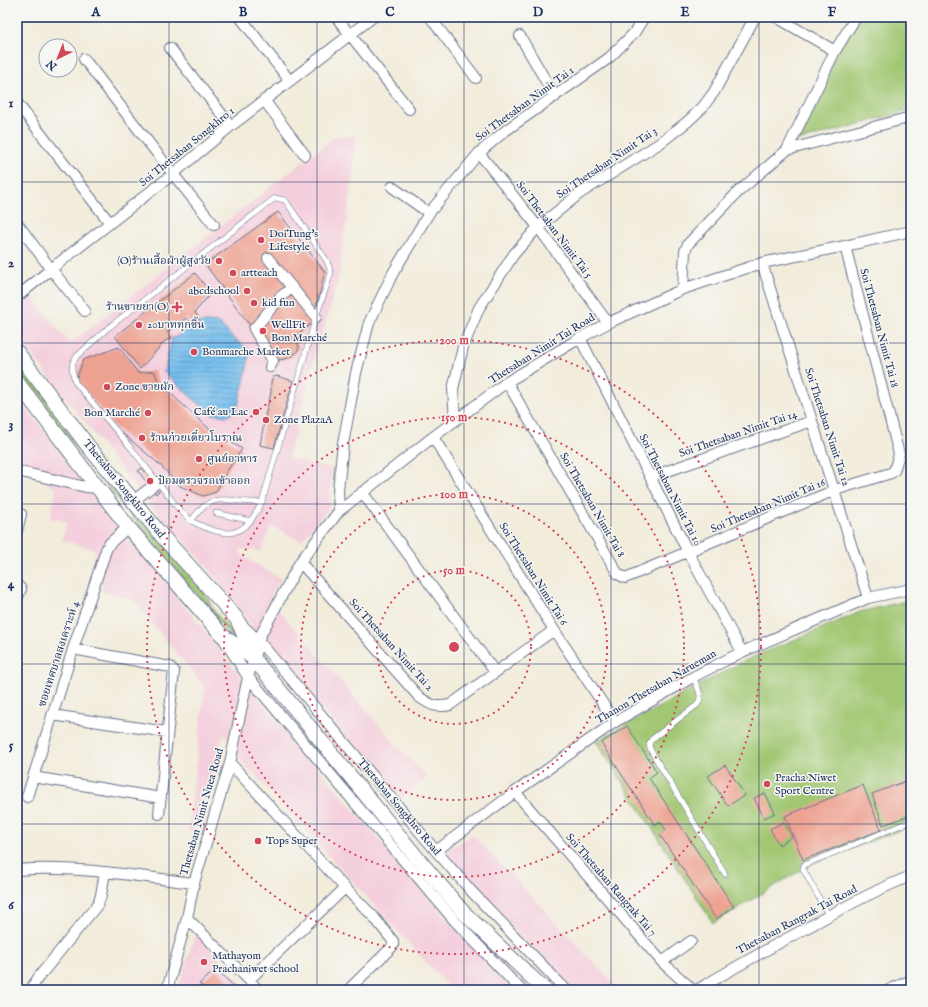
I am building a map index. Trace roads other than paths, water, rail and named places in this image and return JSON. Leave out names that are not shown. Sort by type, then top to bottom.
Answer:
[{"type":"street","points":[[240,17],[290,81]]},
{"type":"street","points":[[336,17],[409,109]]},
{"type":"street","name":"Soi Thetsaban Songkhro 1","points":[[17,297],[50,269],[173,174],[264,100],[373,17]]},
{"type":"street","points":[[430,17],[476,78]]},
{"type":"street","name":"Soi Thetsaban Nimit Tai 1","points":[[339,511],[338,490],[343,444],[356,373],[369,323],[393,273],[428,213],[479,153],[506,131],[609,58],[634,33],[644,17]]},
{"type":"street","name":"Soi Thetsaban Nimit Tai 3","points":[[455,421],[453,389],[463,347],[479,308],[514,254],[538,227],[579,194],[660,143],[692,117],[714,92],[755,17]]},
{"type":"street","points":[[776,17],[835,51]]},
{"type":"street","points":[[683,289],[685,251],[688,244],[738,192],[787,150],[835,51],[856,17]]},
{"type":"street","points":[[520,36],[555,97]]},
{"type":"street","points":[[170,48],[231,126]]},
{"type":"street","points":[[84,58],[214,225]]},
{"type":"street","points":[[264,100],[305,155]]},
{"type":"street","points":[[17,103],[110,223]]},
{"type":"street","points":[[787,150],[911,117]]},
{"type":"street","name":"Soi Thetsaban Nimit Tai 5","points":[[479,153],[538,227],[608,323]]},
{"type":"street","points":[[392,187],[428,213]]},
{"type":"street","points":[[17,223],[50,269],[85,312]]},
{"type":"street","name":"Thetsaban Nimit Tai Road","points":[[258,640],[300,562],[339,511],[433,437],[507,382],[608,323],[683,289],[762,263],[911,231]]},
{"type":"street","name":"Soi Thetsaban Nimit Tai 18","points":[[835,490],[891,473],[894,471],[899,454],[845,246]]},
{"type":"street","points":[[268,258],[316,317]]},
{"type":"street","name":"Soi Thetsaban Nimit Tai 12","points":[[762,263],[868,598]]},
{"type":"street","points":[[270,367],[273,361],[254,329],[280,297],[292,288]]},
{"type":"street","name":"Soi Thetsaban Nimit Tai 10","points":[[580,338],[688,552],[742,652]]},
{"type":"street","name":"Thetsaban Songkhro Road","points":[[17,352],[88,446],[162,536],[258,640],[436,851],[566,990]]},
{"type":"street","name":"Thetsaban Songkhro Road","points":[[17,382],[128,526],[222,635],[248,677],[454,920],[521,990]]},
{"type":"street","name":"Soi Thetsaban Nimit Tai 8","points":[[507,382],[618,574],[626,578],[630,577],[688,552]]},
{"type":"street","name":"Soi Thetsaban Nimit Tai 14","points":[[650,477],[812,421]]},
{"type":"street","name":"Soi Thetsaban Nimit Tai 6","points":[[433,437],[554,630],[615,722]]},
{"type":"street","points":[[18,470],[86,487],[99,488]]},
{"type":"street","points":[[133,501],[158,482]]},
{"type":"street","name":"Soi Thetsaban Nimit Tai 16","points":[[688,552],[835,490]]},
{"type":"street","points":[[362,492],[495,672]]},
{"type":"street","points":[[17,530],[22,514]]},
{"type":"street","name":"ซอยเทศบาลสงเคราะห์ 4","points":[[27,797],[73,649],[106,550],[109,544],[128,526]]},
{"type":"street","name":"Soi Thetsaban Nimit Tai 2","points":[[300,562],[419,697],[432,706],[440,707],[450,705],[554,630]]},
{"type":"street","points":[[17,585],[20,589],[17,599]]},
{"type":"street","name":"Thanon Thetsaban Narueman","points":[[436,851],[515,792],[615,722],[693,677],[742,652],[868,598],[911,589]]},
{"type":"street","name":"Thetsaban Songkhro Road","points":[[237,619],[254,659]]},
{"type":"street","name":"Thetsaban Songkhro Road","points":[[222,635],[254,659],[463,912],[545,990]]},
{"type":"street","name":"Thetsaban Nimit Nuea Road","points":[[167,990],[188,918],[194,883],[230,763],[248,677],[258,640]]},
{"type":"street","points":[[73,649],[170,667],[173,669],[159,814]]},
{"type":"street","points":[[52,715],[167,732]]},
{"type":"street","points":[[230,763],[345,888],[373,916],[393,941],[393,944],[348,990]]},
{"type":"street","points":[[33,777],[161,798]]},
{"type":"street","name":"Soi Thetsaban Rangrak Tai 7","points":[[515,792],[662,962],[693,990]]},
{"type":"street","points":[[17,870],[38,868],[105,872],[194,883]]},
{"type":"street","points":[[30,990],[98,904],[101,896],[105,872]]},
{"type":"street","name":"Thetsaban Rangrak Tai Road","points":[[697,990],[747,960],[829,916],[888,885],[911,876]]},
{"type":"street","points":[[250,980],[345,888]]},
{"type":"street","points":[[188,918],[250,980],[258,990]]},
{"type":"street","points":[[662,962],[691,941]]},
{"type":"street","points":[[889,990],[911,980]]},
{"type":"lane","points":[[275,198],[285,200],[327,261],[331,273],[316,317],[262,502],[252,521],[241,530],[224,533],[208,529],[191,521],[178,508],[158,482],[75,382],[72,369],[73,362],[77,356],[108,328],[275,198]]},
{"type":"lane","points":[[191,521],[204,506],[214,500],[227,499],[262,502]]},
{"type":"lane","points":[[216,513],[252,521]]},
{"type":"lane","points":[[693,677],[701,698],[700,702],[652,739],[649,744],[650,749],[725,874]]},
{"type":"lane","points":[[829,916],[803,869],[804,865],[911,821]]},
{"type":"water","points":[[205,322],[219,323],[234,339],[249,349],[249,357],[237,410],[227,416],[210,414],[164,372],[172,338],[178,336],[188,328]]},
{"type":"place","name":"DoiTung's Lifestyle","points":[[261,240]]},
{"type":"place","name":"(O)ร้านเสื้อผ้าผู้สูงวัย","points":[[219,261]]},
{"type":"place","name":"artteach","points":[[233,273]]},
{"type":"place","name":"abcdschool","points":[[247,291]]},
{"type":"place","name":"kid fun","points":[[254,303]]},
{"type":"place","name":"ร้านขายยา(O)","points":[[177,307]]},
{"type":"place","name":"20บาททุกชิ้น","points":[[139,325]]},
{"type":"place","name":"WellFit Bon Marché","points":[[263,331]]},
{"type":"place","name":"Bonmarche Market","points":[[194,352]]},
{"type":"place","name":"Zone ขายผัก","points":[[107,387]]},
{"type":"place","name":"Café au Lac","points":[[256,412]]},
{"type":"place","name":"Bon Marché","points":[[148,413]]},
{"type":"place","name":"Zone PlazaA","points":[[266,420]]},
{"type":"place","name":"ร้านก๋วยเตี๋ยวโบราณ","points":[[142,438]]},
{"type":"place","name":"ศูนย์อาหาร","points":[[199,459]]},
{"type":"place","name":"ป้อมตรวจรถเข้าออก","points":[[150,481]]},
{"type":"place","name":"Pracha Niwet Sport Centre","points":[[767,784]]},
{"type":"place","name":"Tops Super","points":[[258,841]]},
{"type":"place","name":"Mathayom Prachaniwet school","points":[[204,962]]}]
